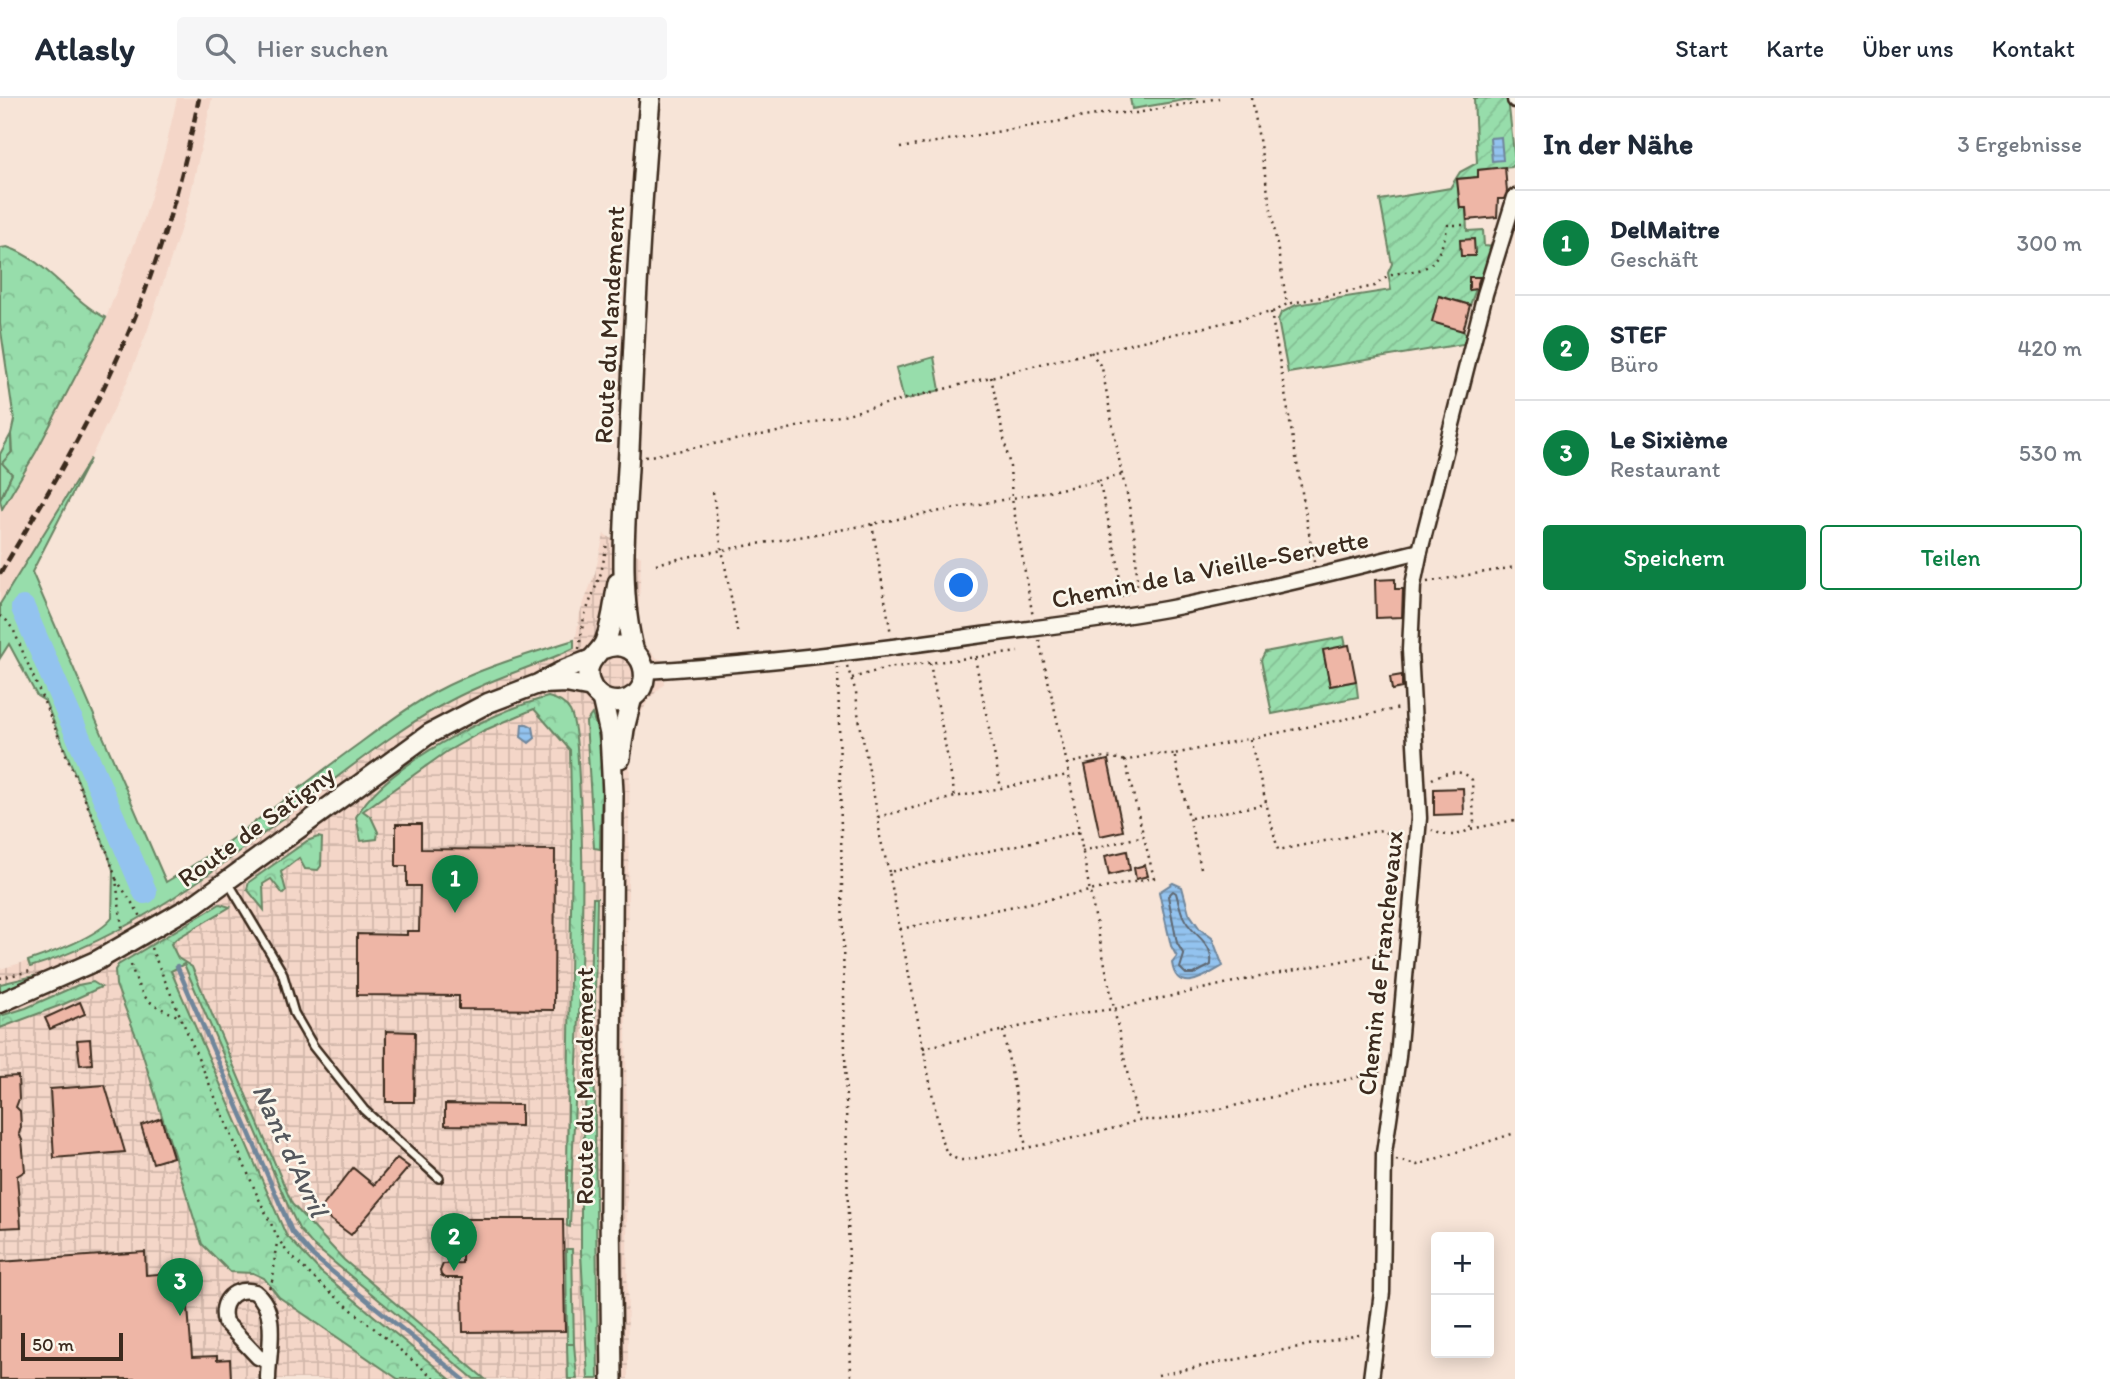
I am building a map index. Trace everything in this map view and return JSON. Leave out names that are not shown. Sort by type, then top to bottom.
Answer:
[{"type":"main road","name":"Route du Mandement","points":[[634,652],[628,620],[624,555],[650,98]]},
{"type":"main road","name":"Route du Mandement","points":[[590,653],[613,619],[624,555]]},
{"type":"main road","points":[[619,645],[634,652],[642,661],[645,671],[643,684],[632,697],[617,702],[597,693],[588,670],[590,653],[619,645]]},
{"type":"main road","name":"Route du Mandement","points":[[597,693],[610,734],[613,793],[610,1210],[612,1379]]},
{"type":"main road","name":"Route du Mandement","points":[[613,793],[632,697]]},
{"type":"street","points":[[1420,551],[1485,294],[1515,197]]},
{"type":"street","name":"Chemin de la Vieille-Servette","points":[[645,671],[743,664],[893,647],[1167,608],[1420,551]]},
{"type":"street","name":"Chemin de Franchevaux","points":[[1371,1379],[1382,1292],[1384,1153],[1398,1057],[1419,821],[1410,650],[1413,585],[1420,551]]},
{"type":"street","name":"Route de Satigny","points":[[0,1003],[72,974],[145,928],[228,881],[429,734],[488,703],[538,684],[590,653]]},
{"type":"street","name":"Route de Satigny","points":[[538,684],[566,683],[597,693]]},
{"type":"street","points":[[268,1361],[258,1357],[225,1322],[225,1304],[233,1293],[239,1290],[255,1292],[268,1309],[272,1349],[268,1361],[268,1379]]},
{"type":"lane","points":[[228,881],[282,972],[294,1013],[313,1046],[364,1110],[439,1178]]},
{"type":"path","points":[[900,148],[1108,113],[1137,113],[1219,98]]},
{"type":"path","points":[[1252,98],[1287,303]]},
{"type":"path","points":[[629,459],[777,432],[1091,352],[1271,312],[1287,303],[1376,286],[1384,278],[1430,266],[1437,257],[1448,225],[1467,225]]},
{"type":"path","points":[[1271,312],[1316,576]]},
{"type":"path","points":[[1091,352],[1102,368],[1136,545],[1138,581],[1134,589],[1122,596],[1118,564],[1099,481]]},
{"type":"path","points":[[991,377],[1010,467],[1012,499],[1035,628],[1042,648],[1067,764],[1090,892],[1137,1120]]},
{"type":"path","points":[[656,564],[1012,499],[1122,475]]},
{"type":"path","points":[[713,492],[738,636]]},
{"type":"path","points":[[872,524],[893,647]]},
{"type":"path","points":[[590,653],[580,646],[584,617],[601,573],[608,536]]},
{"type":"path","points":[[1433,580],[1515,567]]},
{"type":"path","points":[[0,616],[13,631],[100,830],[116,879],[122,928]]},
{"type":"path","points":[[852,678],[887,668],[1018,652]]},
{"type":"path","points":[[840,653],[852,678],[880,837],[942,1139],[946,1151],[955,1159],[966,1160],[1069,1139],[1137,1120],[1160,1120],[1212,1111],[1378,1074],[1392,1065],[1398,1057]]},
{"type":"path","points":[[840,653],[851,1379]]},
{"type":"path","points":[[975,658],[1001,789]]},
{"type":"path","points":[[930,663],[955,797]]},
{"type":"path","points":[[1067,764],[1100,757],[1125,761],[1152,754],[1174,754],[1413,705]]},
{"type":"path","points":[[1250,738],[1278,850],[1382,830],[1390,835],[1419,821],[1439,834],[1454,835],[1515,820]]},
{"type":"path","points":[[1174,754],[1201,868]]},
{"type":"path","points":[[900,929],[1154,878],[1125,761]]},
{"type":"path","points":[[1417,788],[1439,775],[1460,772],[1470,776],[1474,824],[1471,829]]},
{"type":"path","points":[[878,817],[955,797],[1069,775]]},
{"type":"path","points":[[1190,818],[1266,804]]},
{"type":"path","points":[[889,872],[1079,832]]},
{"type":"path","points":[[1082,851],[1144,836]]},
{"type":"path","points":[[116,879],[145,928],[180,1017],[279,1240],[317,1281],[435,1379]]},
{"type":"path","points":[[923,1048],[1082,1013],[1114,1009],[1408,948]]},
{"type":"path","points":[[131,965],[142,996],[180,1017]]},
{"type":"path","points":[[1003,1031],[1026,1146]]},
{"type":"path","points":[[1399,1161],[1417,1165],[1515,1133]]},
{"type":"path","points":[[269,1288],[274,1279],[274,1253],[279,1240]]},
{"type":"path","points":[[1158,1375],[1363,1335]]},
{"type":"shaded area","points":[[177,98],[212,98],[188,206],[147,332],[127,382],[90,459],[0,604],[0,511],[36,452],[106,318],[144,219],[165,150]]},
{"type":"shaded area","points":[[604,534],[641,557],[638,629],[645,646],[662,660],[664,684],[649,699],[638,719],[631,742],[630,758],[626,1010],[628,1379],[0,1379],[0,969],[28,961],[30,967],[56,959],[272,826],[418,719],[478,686],[574,648],[580,613],[595,573]]},
{"type":"green space","points":[[1130,98],[1196,98],[1132,109]]},
{"type":"green space","points":[[1474,98],[1508,98],[1515,163],[1512,167],[1478,170],[1478,177],[1457,179],[1460,208],[1466,208],[1467,231],[1483,230],[1484,246],[1495,247],[1482,289],[1481,277],[1469,277],[1469,289],[1476,289],[1470,305],[1439,296],[1432,321],[1463,331],[1469,337],[1469,343],[1288,373],[1278,320],[1281,313],[1296,305],[1391,290],[1388,273],[1392,264],[1380,200],[1450,188],[1460,172],[1477,163]]},
{"type":"green space","points":[[7,247],[34,261],[81,301],[106,318],[36,452],[2,509],[0,500],[12,474],[2,463],[12,452],[11,434],[14,420],[0,324],[0,248]]},
{"type":"green space","points":[[934,357],[940,390],[904,400],[896,368]]},
{"type":"green space","points":[[11,434],[12,474],[0,500],[0,454]]},
{"type":"green space","points":[[90,459],[32,572],[166,882],[240,833],[425,697],[452,683],[521,657],[574,640],[574,648],[492,681],[436,709],[393,736],[174,897],[79,949],[30,967],[28,961],[85,938],[112,918],[113,870],[45,701],[37,696],[9,644],[0,658],[0,604]],"holes":[[[30,601],[152,890],[141,896],[141,899],[20,615]]]},
{"type":"green space","points":[[1344,637],[1346,646],[1323,651],[1330,686],[1356,681],[1358,697],[1272,714],[1261,660],[1265,652]]},
{"type":"green space","points":[[548,697],[558,700],[568,708],[577,744],[582,877],[581,975],[572,1171],[567,1170],[572,845],[570,750],[534,709],[483,731],[446,752],[363,811],[371,817],[378,832],[377,839],[361,841],[356,817],[370,798],[414,760],[498,714]]},
{"type":"green space","points":[[592,714],[602,763],[600,849],[594,848],[586,722]]},
{"type":"green space","points":[[322,838],[321,866],[318,870],[305,869],[299,858],[281,872],[286,891],[283,894],[271,879],[263,884],[264,910],[247,889],[249,882],[307,841]]},
{"type":"green space","points":[[593,898],[597,898],[594,1041],[588,1042]]},
{"type":"green space","points":[[220,904],[230,907],[171,944],[178,958],[192,967],[292,1204],[344,1260],[485,1379],[474,1379],[312,1244],[299,1229],[184,964],[171,971],[286,1235],[321,1272],[450,1379],[398,1379],[279,1297],[264,1278],[253,1273],[230,1272],[202,1244],[140,1046],[116,985],[115,970],[118,965]]},
{"type":"green space","points":[[34,976],[34,980],[0,992],[0,984]]},
{"type":"green space","points":[[93,982],[101,987],[0,1028],[0,1016],[26,1008],[78,985]]},
{"type":"green space","points":[[594,1041],[598,1379],[588,1379],[581,1202],[588,1042]]},
{"type":"green space","points":[[567,1170],[572,1171],[570,1227],[567,1226]]},
{"type":"green space","points":[[566,1249],[572,1249],[574,1344],[567,1344]]},
{"type":"green space","points":[[567,1344],[574,1344],[577,1379],[568,1379]]},
{"type":"water","points":[[1501,137],[1503,160],[1492,161],[1490,138]]},
{"type":"water","points":[[522,724],[533,727],[535,738],[529,743],[521,737]]},
{"type":"water","points":[[1173,883],[1182,887],[1189,913],[1200,929],[1212,938],[1223,966],[1193,981],[1180,979],[1172,963],[1177,957],[1171,946],[1159,892]]},
{"type":"building","points":[[1505,167],[1507,192],[1504,199],[1498,199],[1497,217],[1467,220],[1466,208],[1460,208],[1457,179],[1478,177],[1478,170]]},
{"type":"building","points":[[1474,239],[1475,256],[1461,256],[1460,240]]},
{"type":"building","points":[[1469,277],[1480,277],[1476,289],[1469,290]]},
{"type":"building","points":[[1439,296],[1470,305],[1463,331],[1432,322]]},
{"type":"building","points":[[1395,579],[1395,589],[1403,589],[1402,617],[1376,618],[1375,580]]},
{"type":"building","points":[[1349,645],[1356,681],[1330,686],[1323,650]]},
{"type":"building","points":[[1402,675],[1402,688],[1392,690],[1390,677]]},
{"type":"building","points":[[1108,760],[1123,831],[1100,836],[1085,765]]},
{"type":"building","points":[[1463,788],[1464,814],[1434,815],[1434,789]]},
{"type":"building","points":[[396,824],[421,824],[421,849],[555,850],[554,1010],[459,1009],[459,996],[357,995],[357,934],[407,935],[407,931],[419,931],[420,886],[407,886],[407,866],[396,866]]},
{"type":"building","points":[[1127,851],[1130,870],[1109,875],[1105,856]]},
{"type":"building","points":[[1145,865],[1148,876],[1136,879],[1134,868]]},
{"type":"building","points":[[80,1002],[85,1014],[50,1029],[45,1018]]},
{"type":"building","points":[[386,1031],[415,1032],[414,1102],[386,1102]]},
{"type":"building","points":[[90,1039],[92,1064],[80,1065],[77,1040]]},
{"type":"building","points":[[18,1076],[19,1099],[16,1107],[20,1111],[19,1134],[25,1171],[17,1176],[21,1227],[0,1228],[0,1077]]},
{"type":"building","points":[[105,1085],[125,1152],[54,1158],[50,1089]]},
{"type":"building","points":[[445,1104],[521,1105],[521,1126],[445,1125]]},
{"type":"building","points":[[161,1118],[173,1157],[153,1163],[141,1125]]},
{"type":"building","points":[[397,1158],[409,1167],[351,1235],[319,1211],[353,1168],[374,1185]]},
{"type":"building","points":[[462,1219],[563,1219],[565,1331],[463,1332],[462,1278],[446,1278],[440,1271],[443,1264],[462,1263]]},
{"type":"building","points":[[145,1252],[146,1275],[185,1272],[192,1357],[217,1356],[217,1360],[230,1359],[231,1379],[0,1379],[0,1262]]},
{"type":"waterway","name":"Nant d'Avril","points":[[23,608],[145,892]]},
{"type":"waterway","name":"Nant d'Avril","points":[[177,966],[292,1232],[312,1255],[463,1379]]},
{"type":"railway","points":[[0,574],[72,449],[126,339],[163,238],[183,169],[199,98]]},
{"type":"place","name":"DelMaitre","points":[[455,913]]},
{"type":"place","name":"STEF","points":[[454,1271]]},
{"type":"place","name":"Le Sixième","points":[[180,1316]]}]
